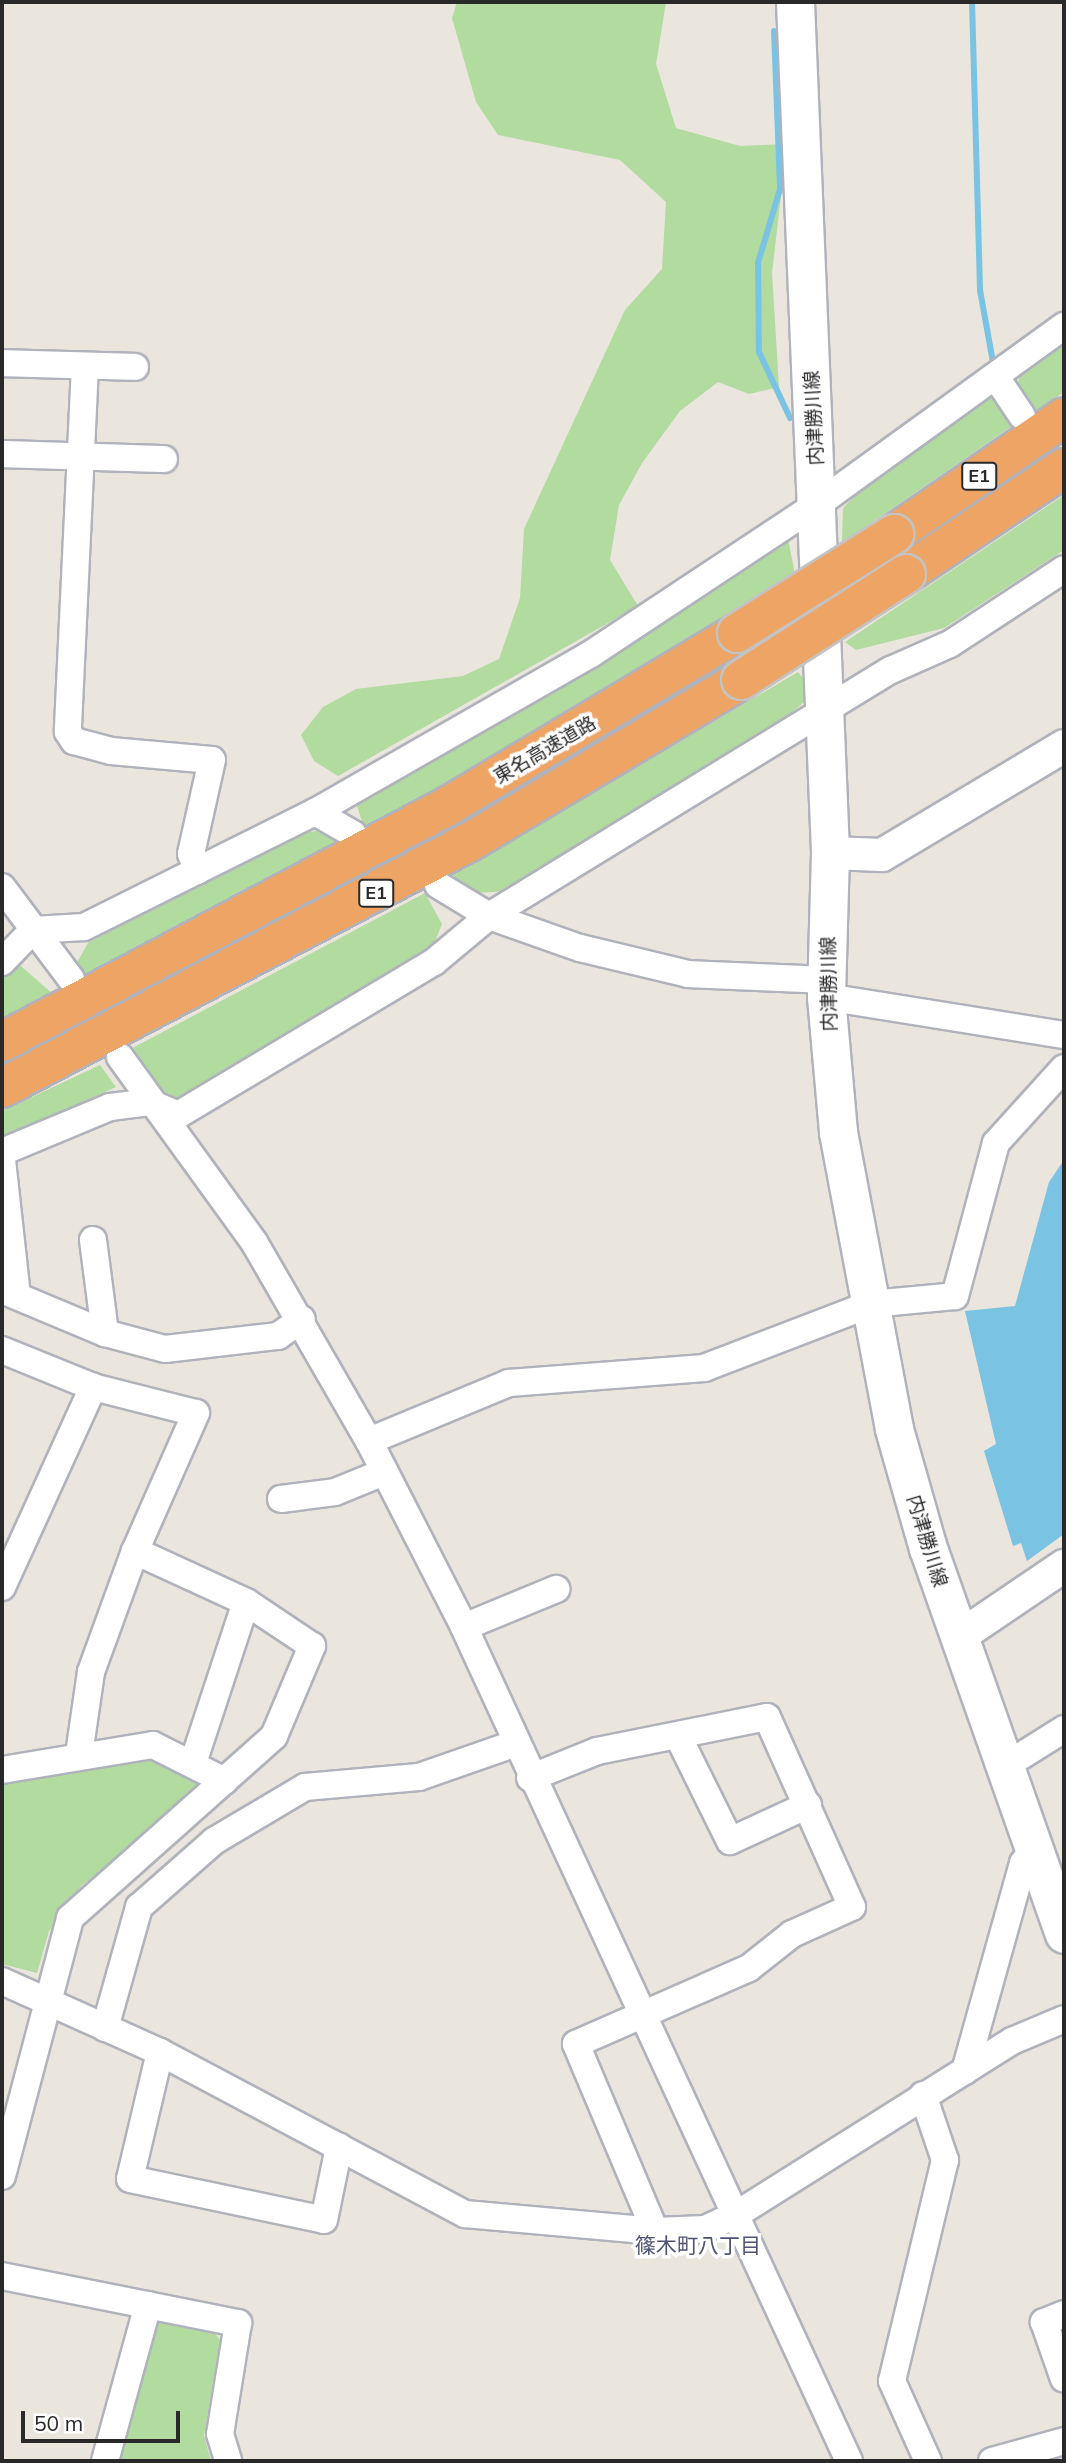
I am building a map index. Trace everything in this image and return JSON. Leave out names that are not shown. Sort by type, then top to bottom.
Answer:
[{"type":"highway","name":"東名高速道路","points":[[2,1042],[437,813],[737,633],[894,534],[1064,417]]},
{"type":"highway","name":"E1","points":[[2,1088],[473,840],[741,680],[1064,468]]},
{"type":"main road","name":"内津勝川線","points":[[795,2],[818,504],[830,853],[826,988],[838,1132],[894,1429],[959,1637],[1064,1934]]},
{"type":"street","points":[[2,962],[33,930],[84,927],[198,871],[315,812],[591,654],[818,504],[998,380],[1064,326]]},
{"type":"street","points":[[2,363],[135,367]]},
{"type":"street","points":[[85,366],[68,732],[74,741],[111,751],[212,760],[191,854],[198,871]]},
{"type":"street","points":[[998,380],[1022,416]]},
{"type":"street","points":[[2,454],[164,459]]},
{"type":"street","points":[[2,1152],[110,1107],[148,1102],[178,1115],[434,962],[489,916],[824,710],[950,643],[1064,569]]},
{"type":"street","points":[[830,853],[882,855],[1064,746]]},
{"type":"street","points":[[315,812],[353,834]]},
{"type":"street","points":[[438,885],[489,916],[580,948],[688,975],[826,988],[1064,1035]]},
{"type":"street","points":[[2,887],[71,979]]},
{"type":"street","points":[[120,1057],[148,1102],[254,1242],[302,1319],[369,1441],[464,1627],[530,1778],[647,2015],[849,2461]]},
{"type":"street","points":[[369,1441],[509,1384],[704,1368],[871,1304],[955,1296],[996,1143],[1064,1068]]},
{"type":"street","points":[[2,1160],[9,1293],[105,1333],[165,1349],[236,1345],[278,1336],[302,1319]]},
{"type":"street","points":[[93,1240],[105,1333]]},
{"type":"street","points":[[2,1350],[93,1387],[196,1413],[135,1551],[91,1672],[79,1754]]},
{"type":"street","points":[[2,1587],[93,1387]]},
{"type":"street","points":[[281,1499],[335,1492],[384,1472]]},
{"type":"street","points":[[2,2176],[5,2144],[44,2000],[70,1919],[274,1735],[312,1646],[246,1602],[135,1551]]},
{"type":"street","points":[[959,1637],[1064,1566]]},
{"type":"street","points":[[464,1627],[556,1589]]},
{"type":"street","points":[[194,1760],[246,1602]]},
{"type":"street","points":[[530,1778],[597,1751],[679,1738],[767,1717],[852,1907],[792,1934],[749,1968],[576,2044],[655,2231]]},
{"type":"street","points":[[1021,1756],[1064,1729]]},
{"type":"street","points":[[679,1738],[730,1841],[808,1805]]},
{"type":"street","points":[[106,2028],[139,1907],[214,1841],[305,1787],[419,1777],[514,1744]]},
{"type":"street","points":[[2,1770],[79,1754],[153,1745],[194,1760],[225,1781]]},
{"type":"street","points":[[965,2071],[1023,1863],[1034,1849]]},
{"type":"street","points":[[2,1981],[160,2052],[465,2214],[655,2231],[705,2229],[737,2214],[1012,2041],[1064,2019]]},
{"type":"street","points":[[160,2052],[130,2179],[324,2220],[340,2147]]},
{"type":"street","points":[[923,2095],[945,2160],[892,2381],[928,2461]]},
{"type":"street","points":[[2,2276],[237,2323],[220,2434],[228,2461]]},
{"type":"street","points":[[105,2461],[148,2305]]},
{"type":"street","points":[[1064,2314],[1044,2322],[1064,2379]]},
{"type":"street","points":[[992,2461],[1064,2441]]},
{"type":"green space","points":[[457,2],[666,2],[656,64],[676,128],[740,146],[787,144],[772,273],[779,387],[749,394],[718,382],[680,411],[642,463],[619,505],[610,560],[638,606],[338,776],[314,761],[301,735],[323,707],[356,689],[463,676],[499,659],[520,598],[524,529],[625,310],[662,269],[666,202],[620,160],[498,135],[476,102],[452,18]]},
{"type":"green space","points":[[1064,337],[1064,392],[1030,416],[1016,387],[1024,366]]},
{"type":"green space","points":[[977,397],[997,400],[1018,422],[842,543],[843,508],[899,451]]},
{"type":"green space","points":[[1064,495],[1064,550],[944,628],[856,650],[845,642]]},
{"type":"green space","points":[[788,539],[795,574],[365,831],[357,806],[363,795]]},
{"type":"green space","points":[[798,672],[807,683],[804,702],[747,751],[512,891],[473,893],[447,879]]},
{"type":"green space","points":[[316,831],[341,843],[78,982],[75,966],[88,943],[280,837]]},
{"type":"green space","points":[[425,893],[442,924],[430,954],[173,1103],[157,1100],[125,1052]]},
{"type":"green space","points":[[14,960],[54,995],[2,1020],[2,971]]},
{"type":"green space","points":[[100,1065],[116,1087],[2,1138],[2,1111]]},
{"type":"green space","points":[[153,1754],[199,1780],[194,1796],[81,1886],[49,1931],[37,1973],[2,1964],[2,1780]]},
{"type":"green space","points":[[162,2321],[214,2332],[220,2340],[204,2436],[211,2461],[115,2461],[153,2326]]},
{"type":"water","points":[[1064,1160],[1064,1534],[1027,1561],[1021,1543],[1013,1546],[984,1451],[996,1444],[965,1311],[1015,1306],[1049,1182]]},
{"type":"waterway","points":[[972,2],[980,290],[993,362]]},
{"type":"waterway","points":[[774,31],[780,189],[758,263],[759,352],[790,418]]},
{"type":"district","name":"篠木町八丁目","points":[[698,2245]]}]
